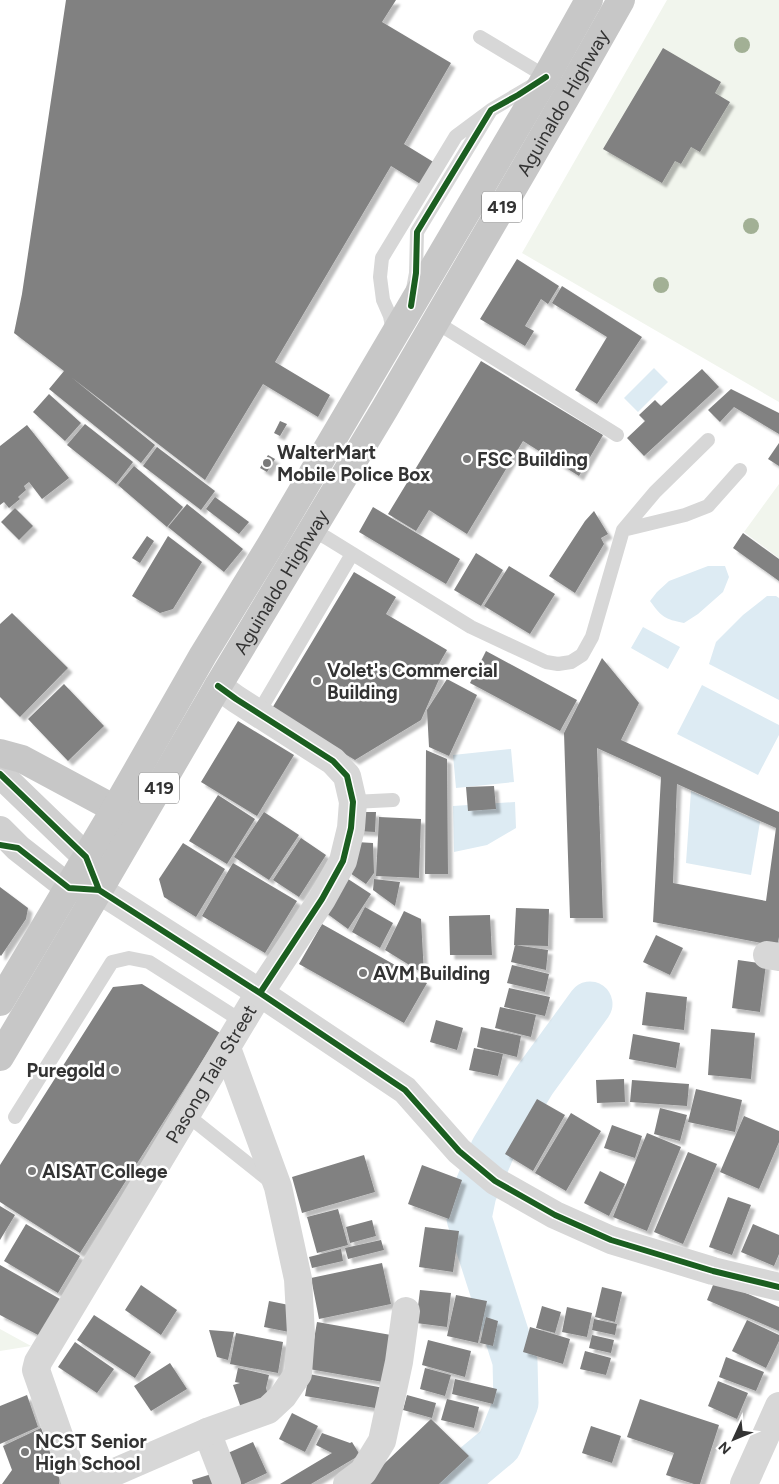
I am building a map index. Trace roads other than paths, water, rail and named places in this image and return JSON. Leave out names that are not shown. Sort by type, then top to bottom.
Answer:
[{"type":"highway","name":"Aguinaldo Highway","points":[[0,1002],[115,809],[203,654],[271,544],[546,77],[589,0]]},
{"type":"highway","name":"Aguinaldo Highway","points":[[0,1057],[435,322],[621,0]]},
{"type":"highway","points":[[0,753],[22,759],[115,809]]},
{"type":"main road","points":[[0,774],[86,857],[100,890],[68,888],[6,841]]},
{"type":"street","name":"Pasong Tala Street","points":[[76,1484],[36,1370],[38,1362],[260,993],[322,899],[343,861],[352,828],[353,802],[347,776],[333,761],[218,686]]},
{"type":"street","points":[[100,890],[260,993],[405,1090],[459,1152],[495,1181],[555,1215],[611,1240],[713,1271],[779,1287]]},
{"type":"street","points":[[87,1484],[207,1432],[268,1410],[283,1396],[298,1374],[302,1334],[298,1279],[278,1187],[227,1048]]},
{"type":"street","points":[[347,1484],[363,1472],[382,1441],[399,1362],[406,1311]]},
{"type":"street","points":[[744,1484],[779,1406]]},
{"type":"street","points":[[207,1432],[227,1484]]},
{"type":"lane","points":[[480,37],[569,92]]},
{"type":"lane","points":[[393,336],[390,316],[382,293],[380,277],[382,258],[456,136],[491,110],[546,77]]},
{"type":"lane","points":[[491,110],[417,232],[416,273],[411,306],[617,435]]},
{"type":"lane","points":[[271,544],[287,542],[312,530],[471,626],[546,662],[558,664],[571,662],[582,655],[592,637],[623,530],[654,492],[708,440]]},
{"type":"lane","points":[[623,530],[685,515],[708,506],[740,470]]},
{"type":"lane","points":[[263,705],[352,554]]},
{"type":"lane","points":[[353,802],[393,800]]},
{"type":"lane","points":[[15,1118],[112,962],[129,958],[149,962],[243,1022]]},
{"type":"lane","points":[[187,1114],[278,1187]]},
{"type":"waterway","points":[[452,1484],[499,1445],[516,1403],[515,1361],[469,1218],[474,1194],[493,1149],[534,1081],[590,1004]]},
{"type":"place","name":"FSC Building","points":[[467,459]]},
{"type":"place","name":"WalterMart Mobile Police Box","points":[[267,463]]},
{"type":"place","name":"Volet's Commercial Building","points":[[317,681]]},
{"type":"place","name":"AVM Building","points":[[363,973]]},
{"type":"place","name":"Puregold","points":[[115,1070]]},
{"type":"place","name":"AISAT College","points":[[32,1171]]},
{"type":"place","name":"NCST Senior High School","points":[[25,1452]]}]
